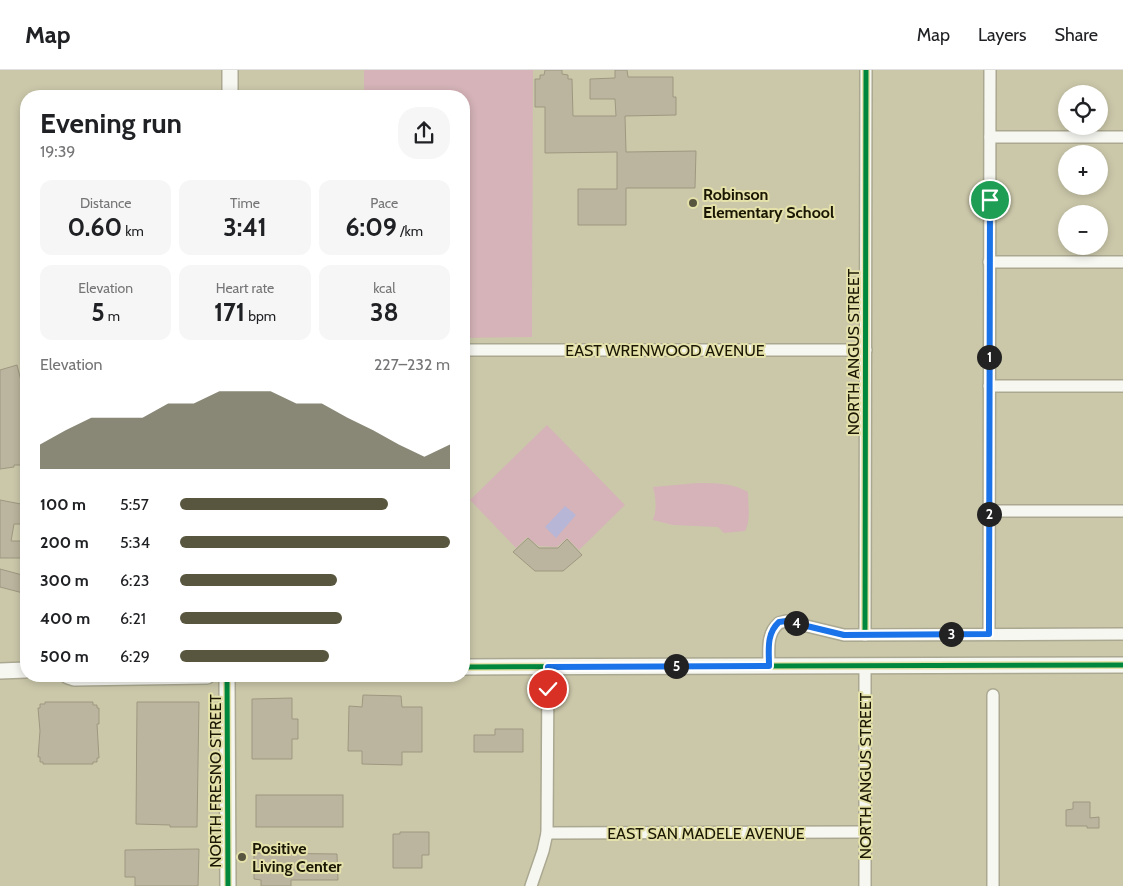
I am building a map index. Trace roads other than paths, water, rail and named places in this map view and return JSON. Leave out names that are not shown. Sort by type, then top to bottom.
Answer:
[{"type":"main road","points":[[230,70],[230,90]]},
{"type":"main road","points":[[470,667],[1123,665]]},
{"type":"main road","points":[[0,670],[20,670]]},
{"type":"main road","name":"NORTH FRESNO STREET","points":[[227,682],[228,886]]},
{"type":"street","name":"NORTH ANGUS STREET","points":[[864,635],[866,70]]},
{"type":"street","points":[[989,634],[990,70]]},
{"type":"street","points":[[990,137],[1123,137]]},
{"type":"street","points":[[989,262],[1123,262]]},
{"type":"street","name":"EAST WRENWOOD AVENUE","points":[[470,350],[866,350]]},
{"type":"street","points":[[989,386],[1123,386]]},
{"type":"street","points":[[989,511],[1123,511]]},
{"type":"street","points":[[769,666],[770,632],[779,622],[793,622],[834,634],[1123,634]]},
{"type":"street","name":"NORTH ANGUS STREET","points":[[865,666],[865,886]]},
{"type":"street","points":[[531,886],[547,833],[548,667]]},
{"type":"street","points":[[993,886],[994,695]]},
{"type":"street","name":"EAST SAN MADELE AVENUE","points":[[547,833],[866,832]]},
{"type":"water","points":[[565,506],[576,515],[556,538],[545,527]]},
{"type":"place","name":"Robinson Elementary School","points":[[693,203]]},
{"type":"place","name":"Positive Living Center","points":[[242,857]]}]
